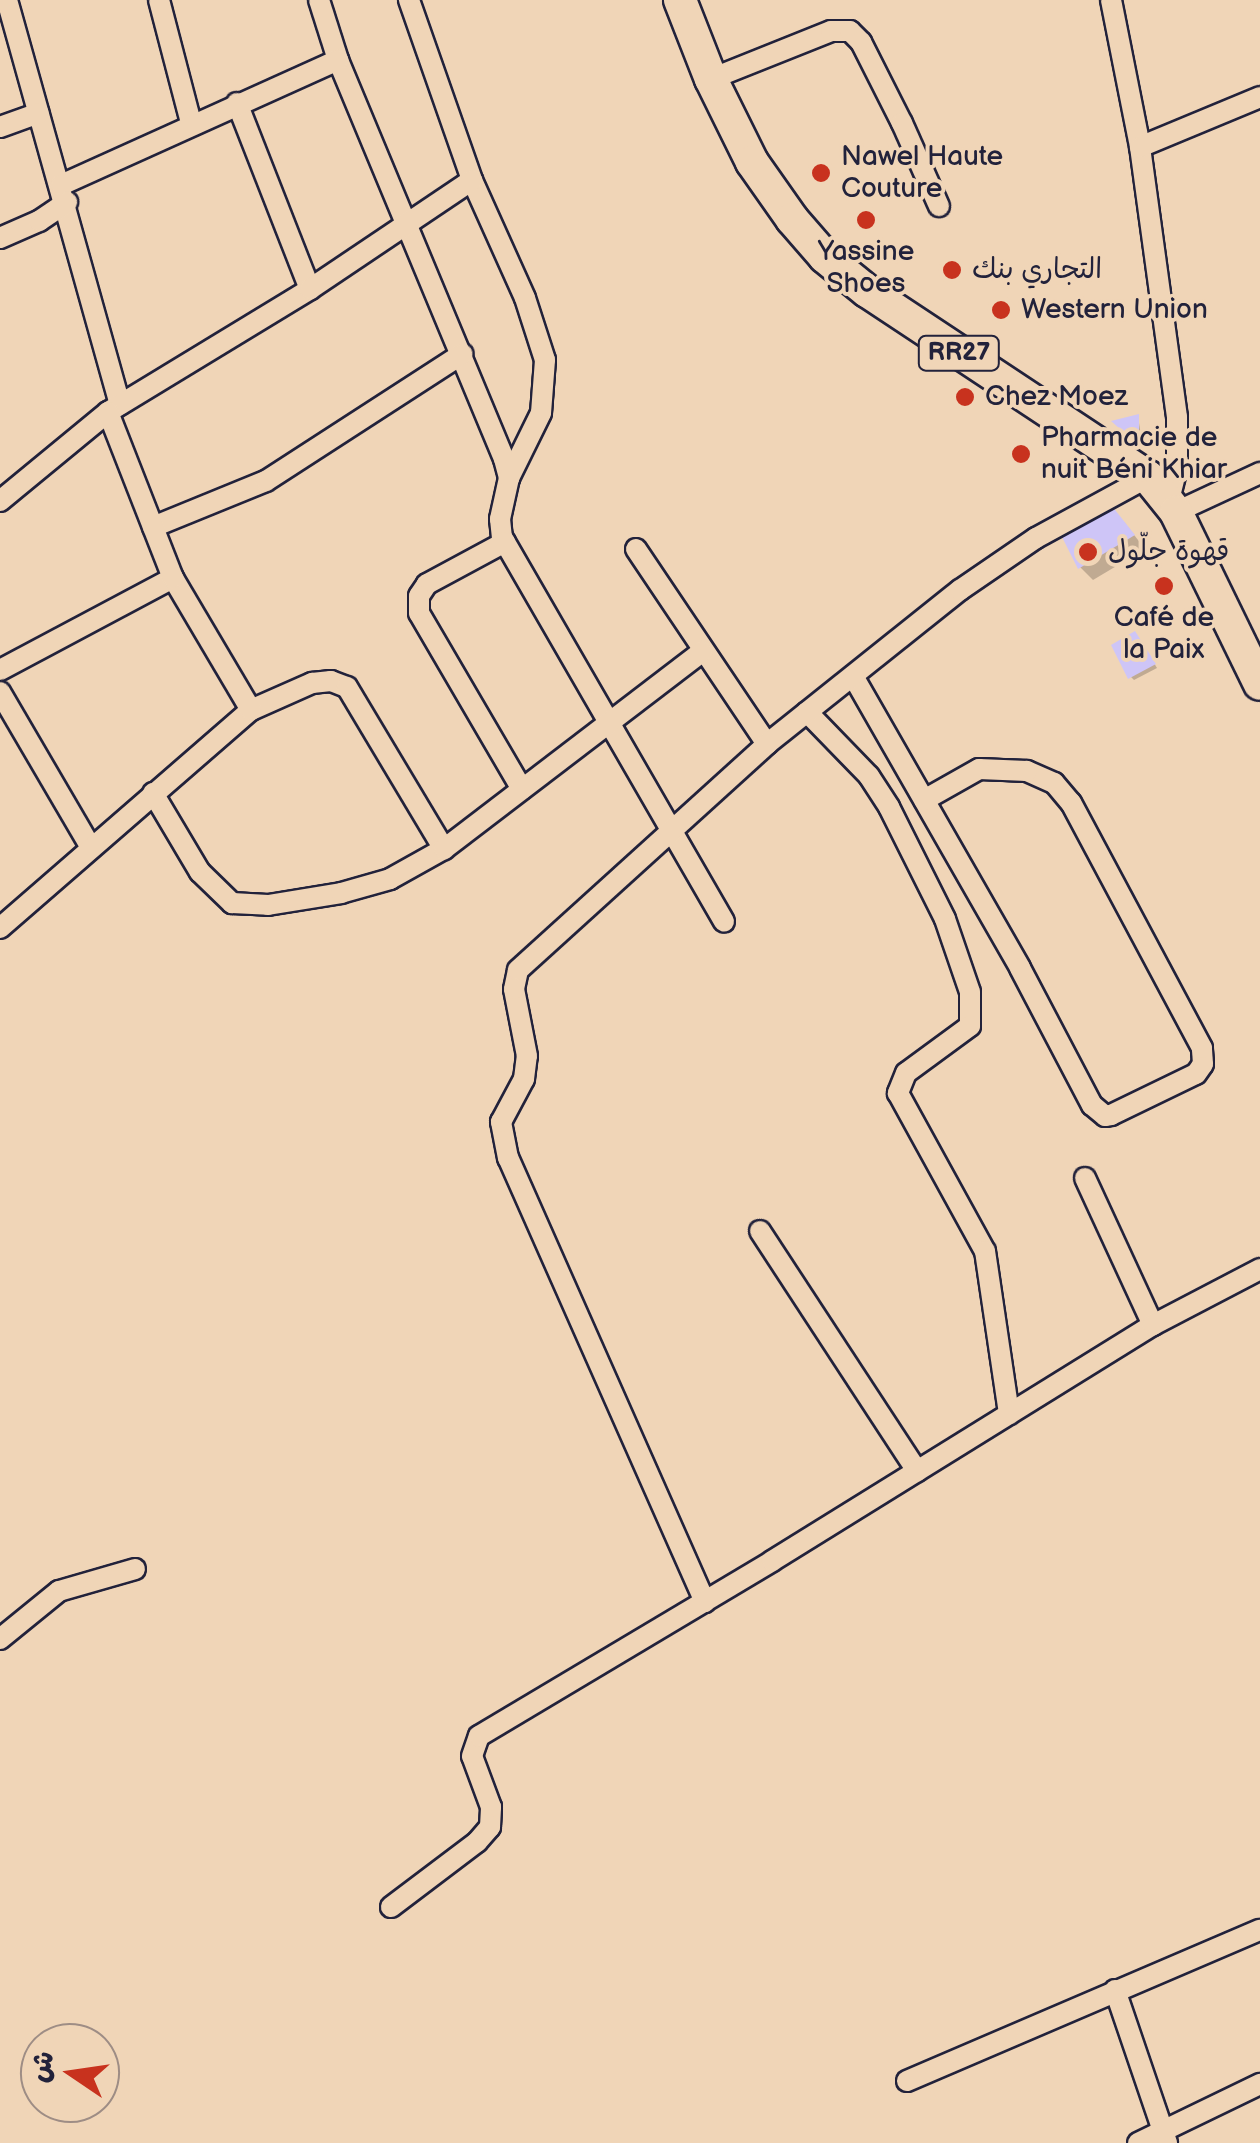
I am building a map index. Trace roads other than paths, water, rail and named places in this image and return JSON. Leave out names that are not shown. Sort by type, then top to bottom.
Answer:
[{"type":"main road","name":"RR27","points":[[680,0],[711,80],[771,192],[825,256],[867,292],[1164,497]]},
{"type":"main road","points":[[1164,497],[1260,684]]},
{"type":"street","points":[[8,0],[64,193],[114,408],[153,527],[173,578],[250,710]]},
{"type":"street","points":[[159,0],[191,122]]},
{"type":"street","points":[[319,0],[338,60],[462,354],[509,478]]},
{"type":"street","points":[[409,0],[472,180],[524,298],[547,376],[541,413],[509,478],[499,529],[670,835],[724,921]]},
{"type":"street","points":[[1110,0],[1140,147],[1177,416],[1177,468],[1164,497]]},
{"type":"street","points":[[711,80],[831,31],[850,31],[861,42],[886,91],[939,206]]},
{"type":"street","points":[[0,238],[39,221],[64,193],[191,122],[338,60]]},
{"type":"street","points":[[1140,147],[1260,97]]},
{"type":"street","points":[[237,102],[310,289]]},
{"type":"street","points":[[0,126],[39,113]]},
{"type":"street","points":[[0,502],[114,408],[310,289],[472,180]]},
{"type":"street","points":[[153,527],[266,481],[462,354]]},
{"type":"street","points":[[705,1602],[515,1174],[502,1128],[526,1068],[526,1043],[514,989],[518,970],[768,744],[987,570],[1164,497],[1260,472]]},
{"type":"street","points":[[505,542],[427,584],[419,596],[419,614],[522,788]]},
{"type":"street","points":[[636,549],[702,652],[768,744]]},
{"type":"street","points":[[0,670],[173,578]]},
{"type":"street","points":[[152,793],[200,872],[232,903],[268,905],[341,893],[390,879],[444,849],[702,652]]},
{"type":"street","points":[[853,676],[1098,1112],[1112,1115],[1196,1074],[1204,1064],[1202,1048],[1063,792],[1027,772],[989,768],[970,772],[924,800]]},
{"type":"street","points":[[0,928],[250,710],[312,683],[331,681],[347,688],[444,849]]},
{"type":"street","points":[[0,692],[90,846]]},
{"type":"street","points":[[807,712],[869,776],[889,806],[945,918],[967,982],[972,1006],[970,1026],[906,1073],[898,1093],[985,1251],[1009,1414]]},
{"type":"street","points":[[1085,1178],[1152,1325]]},
{"type":"street","points":[[760,1231],[917,1471]]},
{"type":"street","points":[[391,1906],[477,1842],[490,1826],[489,1802],[472,1756],[474,1740],[1152,1325],[1260,1269]]},
{"type":"street","points":[[0,1638],[59,1592],[134,1569]]},
{"type":"street","points":[[907,2081],[1260,1930]]},
{"type":"street","points":[[1115,1990],[1165,2138]]},
{"type":"street","points":[[1138,2143],[1165,2138],[1260,2084]]},
{"type":"place","name":"Nawel Haute Couture","points":[[821,173]]},
{"type":"place","name":"Yassine Shoes","points":[[866,220]]},
{"type":"place","name":"التجاري بنك","points":[[952,270]]},
{"type":"place","name":"Western Union","points":[[1001,310]]},
{"type":"place","name":"Chez Moez","points":[[965,397]]},
{"type":"place","name":"Pharmacie de nuit Béni Khiar","points":[[1021,454]]},
{"type":"place","name":"قهوة جلّول","points":[[1088,552]]},
{"type":"place","name":"Café de la Paix","points":[[1164,586]]}]
